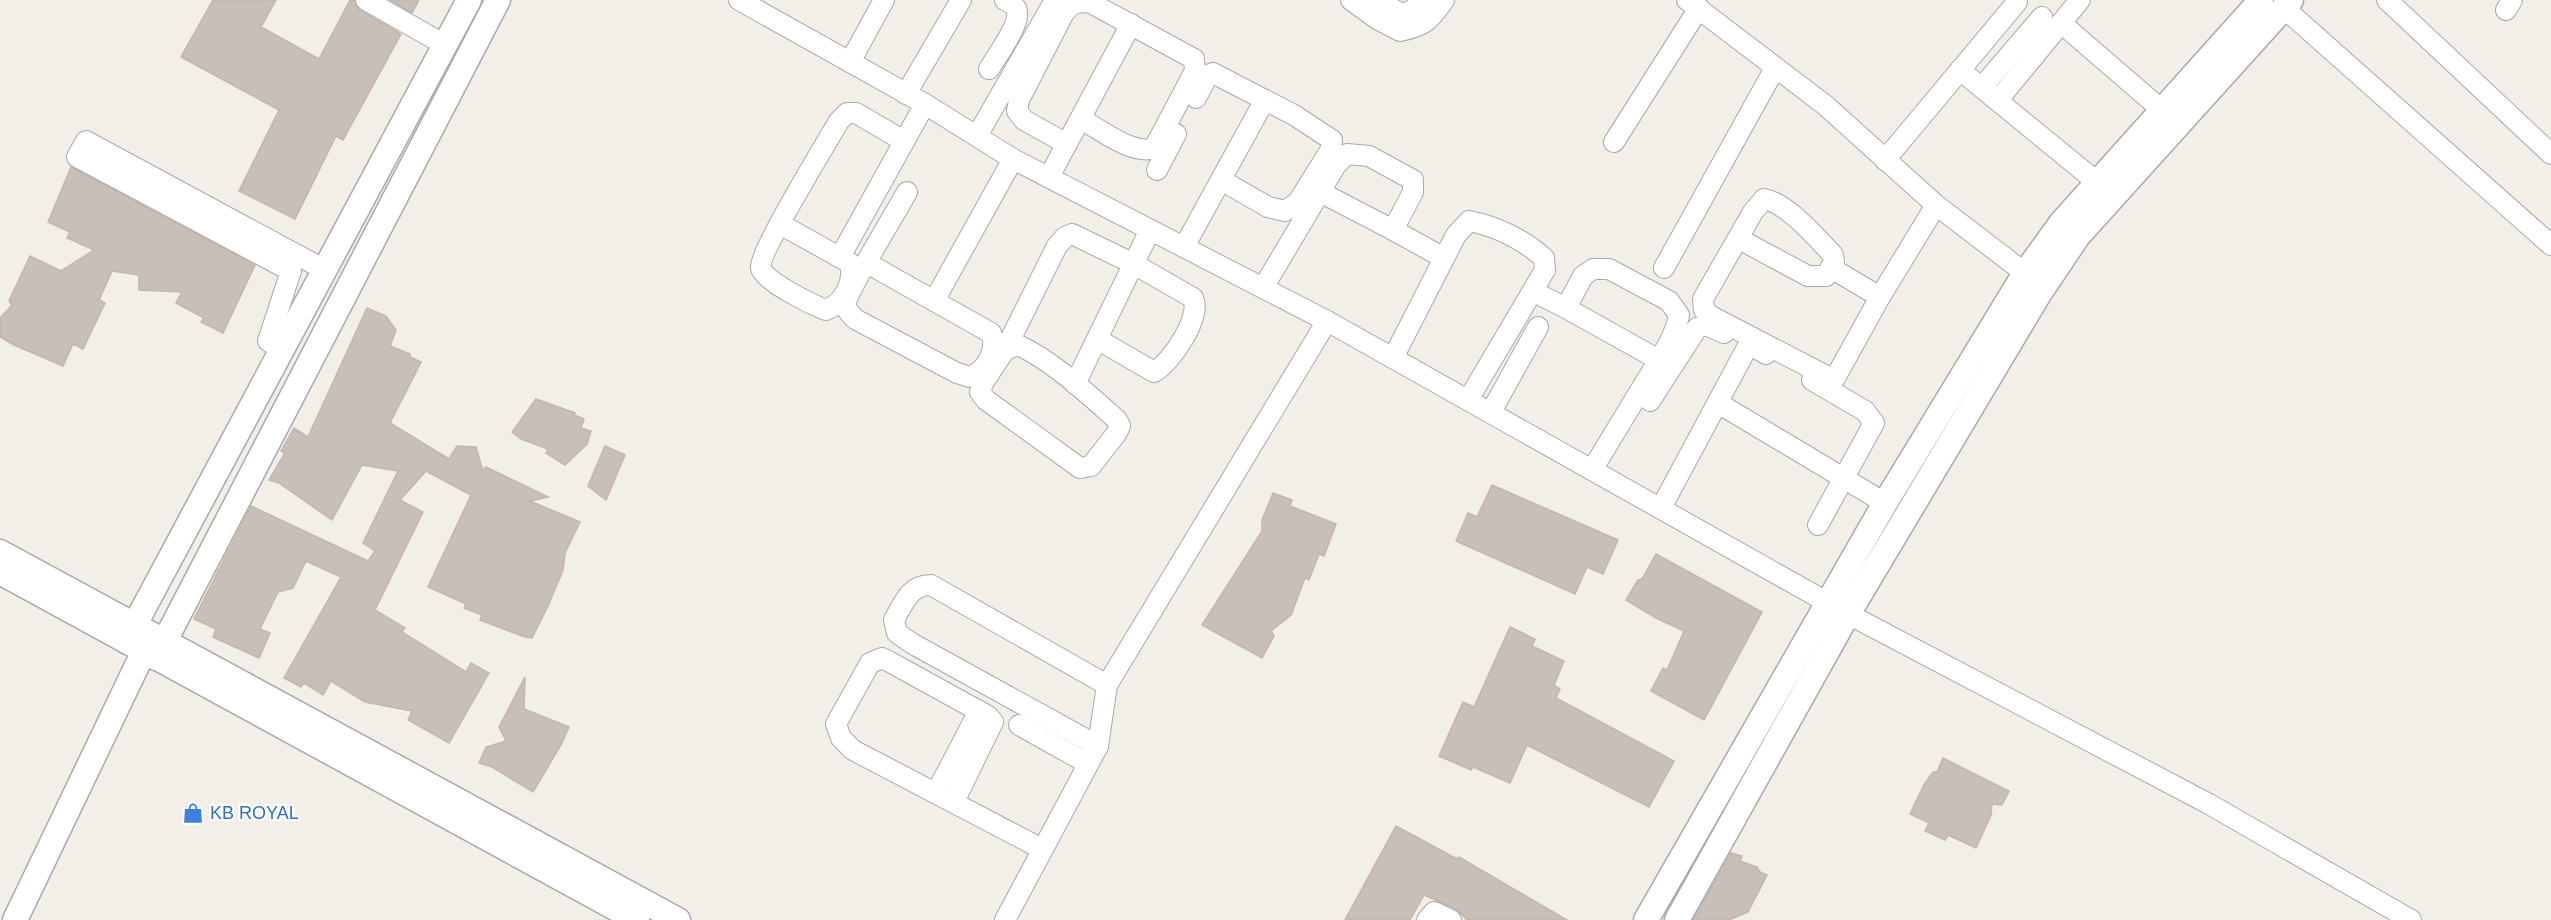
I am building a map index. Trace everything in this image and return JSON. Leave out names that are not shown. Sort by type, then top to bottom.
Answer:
[{"type":"street","points":[[366,0],[445,45]]},
{"type":"street","points":[[15,920],[282,349],[469,0]]},
{"type":"street","points":[[145,644],[498,0]]},
{"type":"street","points":[[738,0],[925,104],[1013,159],[1327,321],[1839,609],[2209,804],[2411,920]]},
{"type":"street","points":[[850,62],[884,0]]},
{"type":"street","points":[[906,94],[961,0]]},
{"type":"street","points":[[989,69],[1017,21],[1018,12],[1013,4],[1005,0]]},
{"type":"street","points":[[977,136],[1055,0]]},
{"type":"street","points":[[1351,0],[1377,19],[1400,31],[1423,25],[1433,16],[1444,0]]},
{"type":"street","points":[[1376,0],[1400,13],[1410,12],[1423,0]]},
{"type":"street","points":[[1998,100],[2080,0]]},
{"type":"street","points":[[1677,920],[1839,609],[1885,503],[2025,273],[2061,223],[2261,0]]},
{"type":"street","points":[[2387,0],[2551,154]]},
{"type":"street","points":[[1067,144],[1024,120],[1017,111],[1019,100],[1071,4],[1081,1],[1091,3],[1194,59],[1195,71],[1154,148],[1146,151],[1133,148],[1081,118]]},
{"type":"street","points":[[1885,160],[2017,2]]},
{"type":"street","points":[[1614,142],[1693,4],[1825,105],[1936,205],[2025,273],[2039,294]]},
{"type":"street","points":[[1646,920],[1839,609],[2078,236],[2288,4],[2551,245]]},
{"type":"street","points":[[1982,87],[2042,17]]},
{"type":"street","points":[[2061,23],[2163,111]]},
{"type":"street","points":[[1049,177],[1131,24]]},
{"type":"street","points":[[1665,268],[1775,68]]},
{"type":"street","points":[[1960,70],[2098,183]]},
{"type":"street","points":[[1157,170],[1208,75],[1213,73],[1222,75],[1322,131],[1332,140],[1331,149],[1298,202],[1285,211],[1268,207],[1221,180]]},
{"type":"street","points":[[1184,247],[1265,100]]},
{"type":"street","points":[[840,257],[925,104]]},
{"type":"street","points":[[780,224],[850,262],[852,281],[836,306],[826,309],[816,306],[764,276],[760,266],[763,254],[780,224],[839,121],[847,113],[856,113],[904,141]]},
{"type":"street","points":[[294,262],[86,141],[77,157],[294,262],[325,270]]},
{"type":"street","points":[[1263,288],[1336,165],[1347,154],[1369,156],[1413,180],[1413,192],[1392,230]]},
{"type":"street","points":[[934,301],[1013,159]]},
{"type":"street","points":[[867,264],[991,333],[995,342],[994,348],[980,373],[970,377],[957,373],[855,319],[847,311],[846,301],[907,192]]},
{"type":"street","points":[[1320,192],[1444,258]]},
{"type":"street","points":[[1739,239],[1808,276],[1819,278],[1826,276],[1834,262],[1833,255],[1815,236],[1772,200],[1764,199],[1753,212],[1702,298],[1704,310],[1711,316],[1877,405]]},
{"type":"street","points":[[1834,380],[1880,297],[1936,205]]},
{"type":"street","points":[[1393,358],[1456,235],[1469,221],[1488,224],[1534,249],[1544,258],[1545,270],[1468,400]]},
{"type":"street","points":[[1075,384],[1150,230]]},
{"type":"street","points":[[1005,350],[1018,345],[1028,350],[1075,384],[1117,420],[1120,426],[1091,466],[1080,468],[986,400],[980,392],[983,383],[1005,350],[1058,246],[1065,237],[1072,234],[1134,264],[1193,298],[1197,305],[1194,316],[1173,354],[1162,368],[1154,372],[1097,339]]},
{"type":"street","points":[[282,349],[268,341],[294,262]]},
{"type":"street","points":[[1831,267],[1880,297]]},
{"type":"street","points":[[1566,308],[1583,276],[1593,269],[1609,269],[1669,301],[1679,315],[1677,326],[1659,360],[1592,470]]},
{"type":"street","points":[[1542,296],[1659,360]]},
{"type":"street","points":[[1005,920],[1098,746],[1107,685],[1327,321]]},
{"type":"street","points":[[1650,401],[1696,328],[1706,325],[1749,344],[1865,411],[1874,423],[1818,525]]},
{"type":"street","points":[[1491,412],[1538,327]]},
{"type":"street","points":[[1661,508],[1749,344]]},
{"type":"street","points":[[1718,403],[1885,503]]},
{"type":"street","points":[[0,552],[145,644],[637,920]]},
{"type":"street","points":[[0,572],[145,644],[678,920]]},
{"type":"street","points":[[1098,746],[913,644],[897,633],[894,620],[912,590],[920,585],[931,585],[1107,685]]},
{"type":"street","points":[[954,802],[993,723],[988,716],[882,658],[870,663],[836,724],[841,738],[854,750],[1042,849]]},
{"type":"street","points":[[936,793],[979,711]]},
{"type":"street","points":[[1018,725],[1087,764]]},
{"type":"street","points":[[1426,920],[1434,912],[1451,920]]},
{"type":"building","points":[[213,0],[276,0],[261,27],[319,59],[350,0],[354,0],[360,10],[401,34],[343,140],[336,136],[295,219],[239,191],[279,110],[181,57]]},
{"type":"building","points":[[390,0],[419,0],[412,13]]},
{"type":"building","points":[[71,167],[255,265],[223,333],[201,322],[204,318],[176,303],[182,292],[139,290],[139,275],[112,271],[99,300],[105,303],[83,349],[73,344],[63,366],[0,337],[0,318],[12,305],[9,301],[30,256],[61,271],[94,250],[67,238],[70,232],[48,222]]},
{"type":"building","points":[[367,308],[386,316],[396,330],[390,346],[410,354],[410,357],[421,362],[390,423],[449,459],[457,446],[476,447],[483,471],[486,467],[548,497],[530,501],[580,522],[565,553],[563,570],[532,638],[480,620],[482,615],[464,608],[466,604],[428,587],[471,495],[426,471],[400,500],[423,512],[375,610],[405,628],[402,632],[466,672],[471,663],[489,673],[449,743],[408,720],[412,711],[365,702],[331,681],[323,695],[304,683],[301,687],[284,678],[341,577],[306,561],[293,588],[278,592],[260,629],[270,633],[259,658],[213,637],[216,629],[194,619],[251,506],[368,561],[375,551],[363,543],[398,471],[362,465],[332,520],[279,483],[269,480],[285,453],[281,451],[294,428],[308,437]]},
{"type":"building","points":[[536,399],[575,413],[574,415],[584,419],[581,428],[591,431],[587,444],[565,465],[546,453],[548,449],[521,439],[512,432]]},
{"type":"building","points":[[605,446],[625,455],[606,500],[588,486]]},
{"type":"building","points":[[1492,485],[1618,540],[1603,574],[1587,567],[1575,594],[1456,541],[1468,513],[1477,517]]},
{"type":"building","points":[[1273,493],[1292,500],[1290,506],[1336,524],[1324,556],[1319,554],[1309,580],[1305,578],[1291,615],[1271,631],[1274,636],[1262,658],[1202,625],[1262,531],[1262,520]]},
{"type":"building","points":[[1656,554],[1762,612],[1704,720],[1651,691],[1663,668],[1667,670],[1684,631],[1626,600],[1638,580],[1642,579]]},
{"type":"building","points":[[1510,627],[1535,639],[1532,646],[1564,661],[1554,685],[1560,689],[1556,698],[1674,761],[1649,807],[1527,745],[1510,783],[1473,767],[1471,770],[1439,756],[1463,702],[1474,707]]},
{"type":"building","points":[[525,677],[524,709],[569,727],[533,792],[492,767],[479,763],[486,747],[506,741],[499,727]]},
{"type":"building","points":[[1943,758],[2009,791],[2002,805],[1992,804],[1991,815],[1976,848],[1948,835],[1945,840],[1925,831],[1929,823],[1910,814],[1924,785],[1933,772],[1937,772]]},
{"type":"building","points":[[1396,826],[1457,859],[1459,857],[1567,920],[1467,920],[1456,909],[1424,895],[1410,920],[1345,920]]},
{"type":"building","points":[[1731,853],[1742,856],[1740,861],[1757,867],[1760,872],[1767,875],[1748,912],[1729,920],[1693,920]]},
{"type":"place","name":"KB ROYAL","points":[[193,813]]}]
